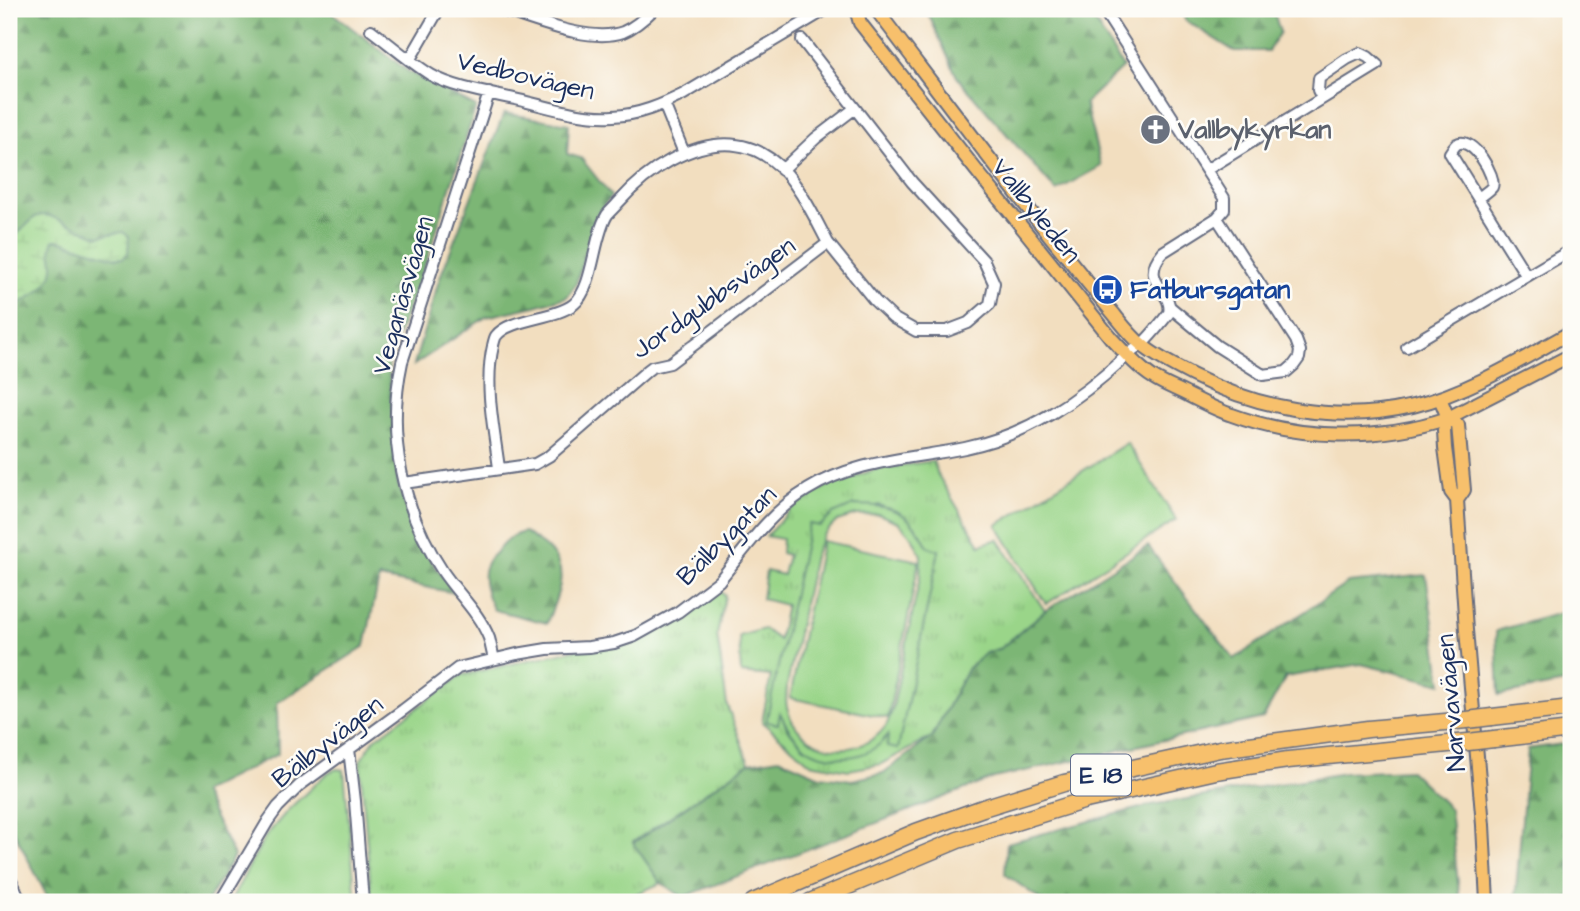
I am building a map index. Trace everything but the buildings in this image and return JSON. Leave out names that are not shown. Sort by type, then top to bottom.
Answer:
[{"type":"highway","name":"E 18","points":[[754,902],[916,832],[1064,783],[1220,749],[1368,729],[1571,708]]},
{"type":"highway","name":"E 18","points":[[810,902],[958,840],[1086,800],[1228,769],[1288,760],[1571,730]]},
{"type":"main road","name":"Vallbyleden","points":[[856,9],[860,23],[1084,305],[1127,355],[1153,377],[1207,404],[1233,416],[1292,431],[1360,434],[1417,426],[1448,418],[1571,355]]},
{"type":"main road","name":"Vallbyleden","points":[[873,9],[1090,286],[1142,344],[1176,367],[1205,381],[1279,407],[1354,414],[1380,412],[1440,398],[1494,374],[1571,332]]},
{"type":"main road","name":"Narvavägen","points":[[1440,398],[1448,418],[1458,425],[1464,490],[1457,500]]},
{"type":"main road","name":"Narvavägen","points":[[1448,418],[1444,430],[1445,447],[1451,492],[1457,500],[1488,902]]},
{"type":"main road","points":[[1417,426],[1430,431],[1445,447]]},
{"type":"street","points":[[410,59],[439,9]]},
{"type":"street","points":[[499,9],[573,32],[596,36],[623,32],[641,22],[654,9]]},
{"type":"street","name":"Vedbovägen","points":[[371,30],[433,76],[489,93],[592,116],[625,115],[664,104],[684,94],[827,9]]},
{"type":"street","points":[[1103,9],[1224,198],[1224,211],[1217,218],[1163,252],[1154,267],[1154,277],[1170,307],[1217,346],[1263,375],[1286,372],[1299,358],[1300,351],[1296,340],[1217,218]]},
{"type":"street","points":[[802,40],[912,182],[984,261],[994,283],[990,304],[968,323],[947,331],[916,331],[893,318],[875,301],[828,243]]},
{"type":"street","points":[[1206,170],[1366,73],[1377,65],[1360,53],[1346,59],[1319,78],[1320,100]]},
{"type":"street","name":"Veganäsvägen","points":[[489,93],[402,362],[398,377],[395,421],[396,446],[418,528],[445,575],[472,609],[488,637],[494,659]]},
{"type":"street","points":[[664,104],[684,153]]},
{"type":"street","points":[[782,170],[854,108]]},
{"type":"street","name":"Jordgubbsvägen","points":[[404,483],[535,464],[549,456],[648,370],[670,363],[828,243],[806,202],[782,170],[754,149],[725,143],[684,153],[654,169],[633,187],[607,215],[583,292],[573,304],[509,326],[495,337],[489,360],[491,409],[499,468]]},
{"type":"street","points":[[1479,198],[1492,186],[1491,173],[1471,144],[1456,144],[1450,153],[1526,275]]},
{"type":"street","points":[[1407,347],[1571,250]]},
{"type":"street","points":[[1127,355],[1142,344],[1169,313],[1170,307]]},
{"type":"street","name":"Bälbygatan","points":[[458,668],[547,649],[614,643],[635,636],[678,612],[719,581],[772,517],[789,502],[822,481],[862,466],[964,448],[1011,435],[1052,415],[1105,376],[1127,355]]},
{"type":"street","name":"Bälbyvägen","points":[[220,902],[262,830],[278,807],[300,785],[458,668]]},
{"type":"street","points":[[349,749],[363,902]]},
{"type":"street","points":[[9,875],[21,902]]},
{"type":"green space","points":[[9,9],[327,9],[409,72],[476,107],[427,259],[388,360],[398,483],[411,524],[432,562],[455,593],[379,578],[365,646],[277,703],[278,754],[202,792],[234,856],[207,902],[50,902],[9,822]]},
{"type":"green space","points":[[926,9],[1087,9],[1123,67],[1085,103],[1101,166],[1056,191],[957,77]]},
{"type":"green space","points":[[1182,9],[1273,9],[1280,32],[1268,51],[1234,51],[1185,20]]},
{"type":"green space","points":[[504,113],[569,124],[567,154],[581,158],[611,196],[596,216],[576,284],[567,297],[486,317],[414,365],[439,280]]},
{"type":"green space","points":[[42,215],[98,236],[123,232],[129,237],[128,253],[123,258],[116,258],[54,240],[51,251],[53,268],[48,283],[9,310],[9,242],[35,217]]},
{"type":"green space","points":[[1127,443],[1176,520],[1046,604],[997,525]]},
{"type":"green space","points":[[933,461],[938,475],[980,545],[998,539],[1045,611],[1001,648],[986,653],[968,668],[932,737],[881,764],[849,770],[810,763],[762,722],[771,676],[741,673],[739,636],[764,629],[779,640],[786,605],[762,599],[766,571],[783,575],[788,555],[781,553],[782,539],[766,536],[792,508],[827,486],[877,469]],"holes":[[[880,505],[920,532],[928,548],[939,550],[898,748],[889,734],[854,756],[804,747],[788,730],[780,712],[809,524],[820,526],[833,514]]]},
{"type":"green space","points":[[854,505],[879,506],[899,512],[914,525],[928,547],[939,550],[898,749],[887,747],[888,735],[868,752],[859,755],[839,757],[819,754],[796,738],[780,713],[778,724],[766,722],[809,524],[820,526],[833,514]],"holes":[[[878,514],[898,522],[912,537],[921,555],[920,577],[889,720],[873,738],[860,745],[845,748],[815,743],[793,722],[786,699],[814,556],[823,535],[837,521],[856,515]]]},
{"type":"green space","points":[[525,532],[548,549],[559,566],[560,585],[547,623],[494,610],[485,587],[484,574],[489,559],[510,538]]},
{"type":"green space","points":[[822,541],[919,561],[888,718],[790,698]]},
{"type":"green space","points":[[1148,546],[1234,659],[1348,583],[1426,575],[1442,684],[1361,664],[1286,677],[1263,718],[994,778],[683,897],[661,883],[633,843],[749,763],[779,758],[820,776],[852,780],[883,773],[932,737],[968,668],[986,653],[1001,648],[1045,611]]},
{"type":"green space","points":[[718,589],[725,596],[717,635],[727,705],[749,763],[633,842],[661,883],[618,902],[372,902],[360,761],[375,739],[462,675],[654,632]]},
{"type":"green space","points":[[1571,610],[1571,682],[1499,695],[1496,631]]},
{"type":"green space","points":[[1571,743],[1571,902],[1515,902],[1528,749]]},
{"type":"green space","points":[[336,769],[344,770],[356,902],[230,902],[265,837],[289,809],[327,773]]},
{"type":"green space","points":[[1410,770],[1450,809],[1460,902],[1044,902],[1005,874],[1007,843],[1151,805],[1344,773]]},
{"type":"place","name":"Vallbykyrkan","points":[[1155,129]]},
{"type":"place","name":"Fatbursgatan","points":[[1107,289]]}]
